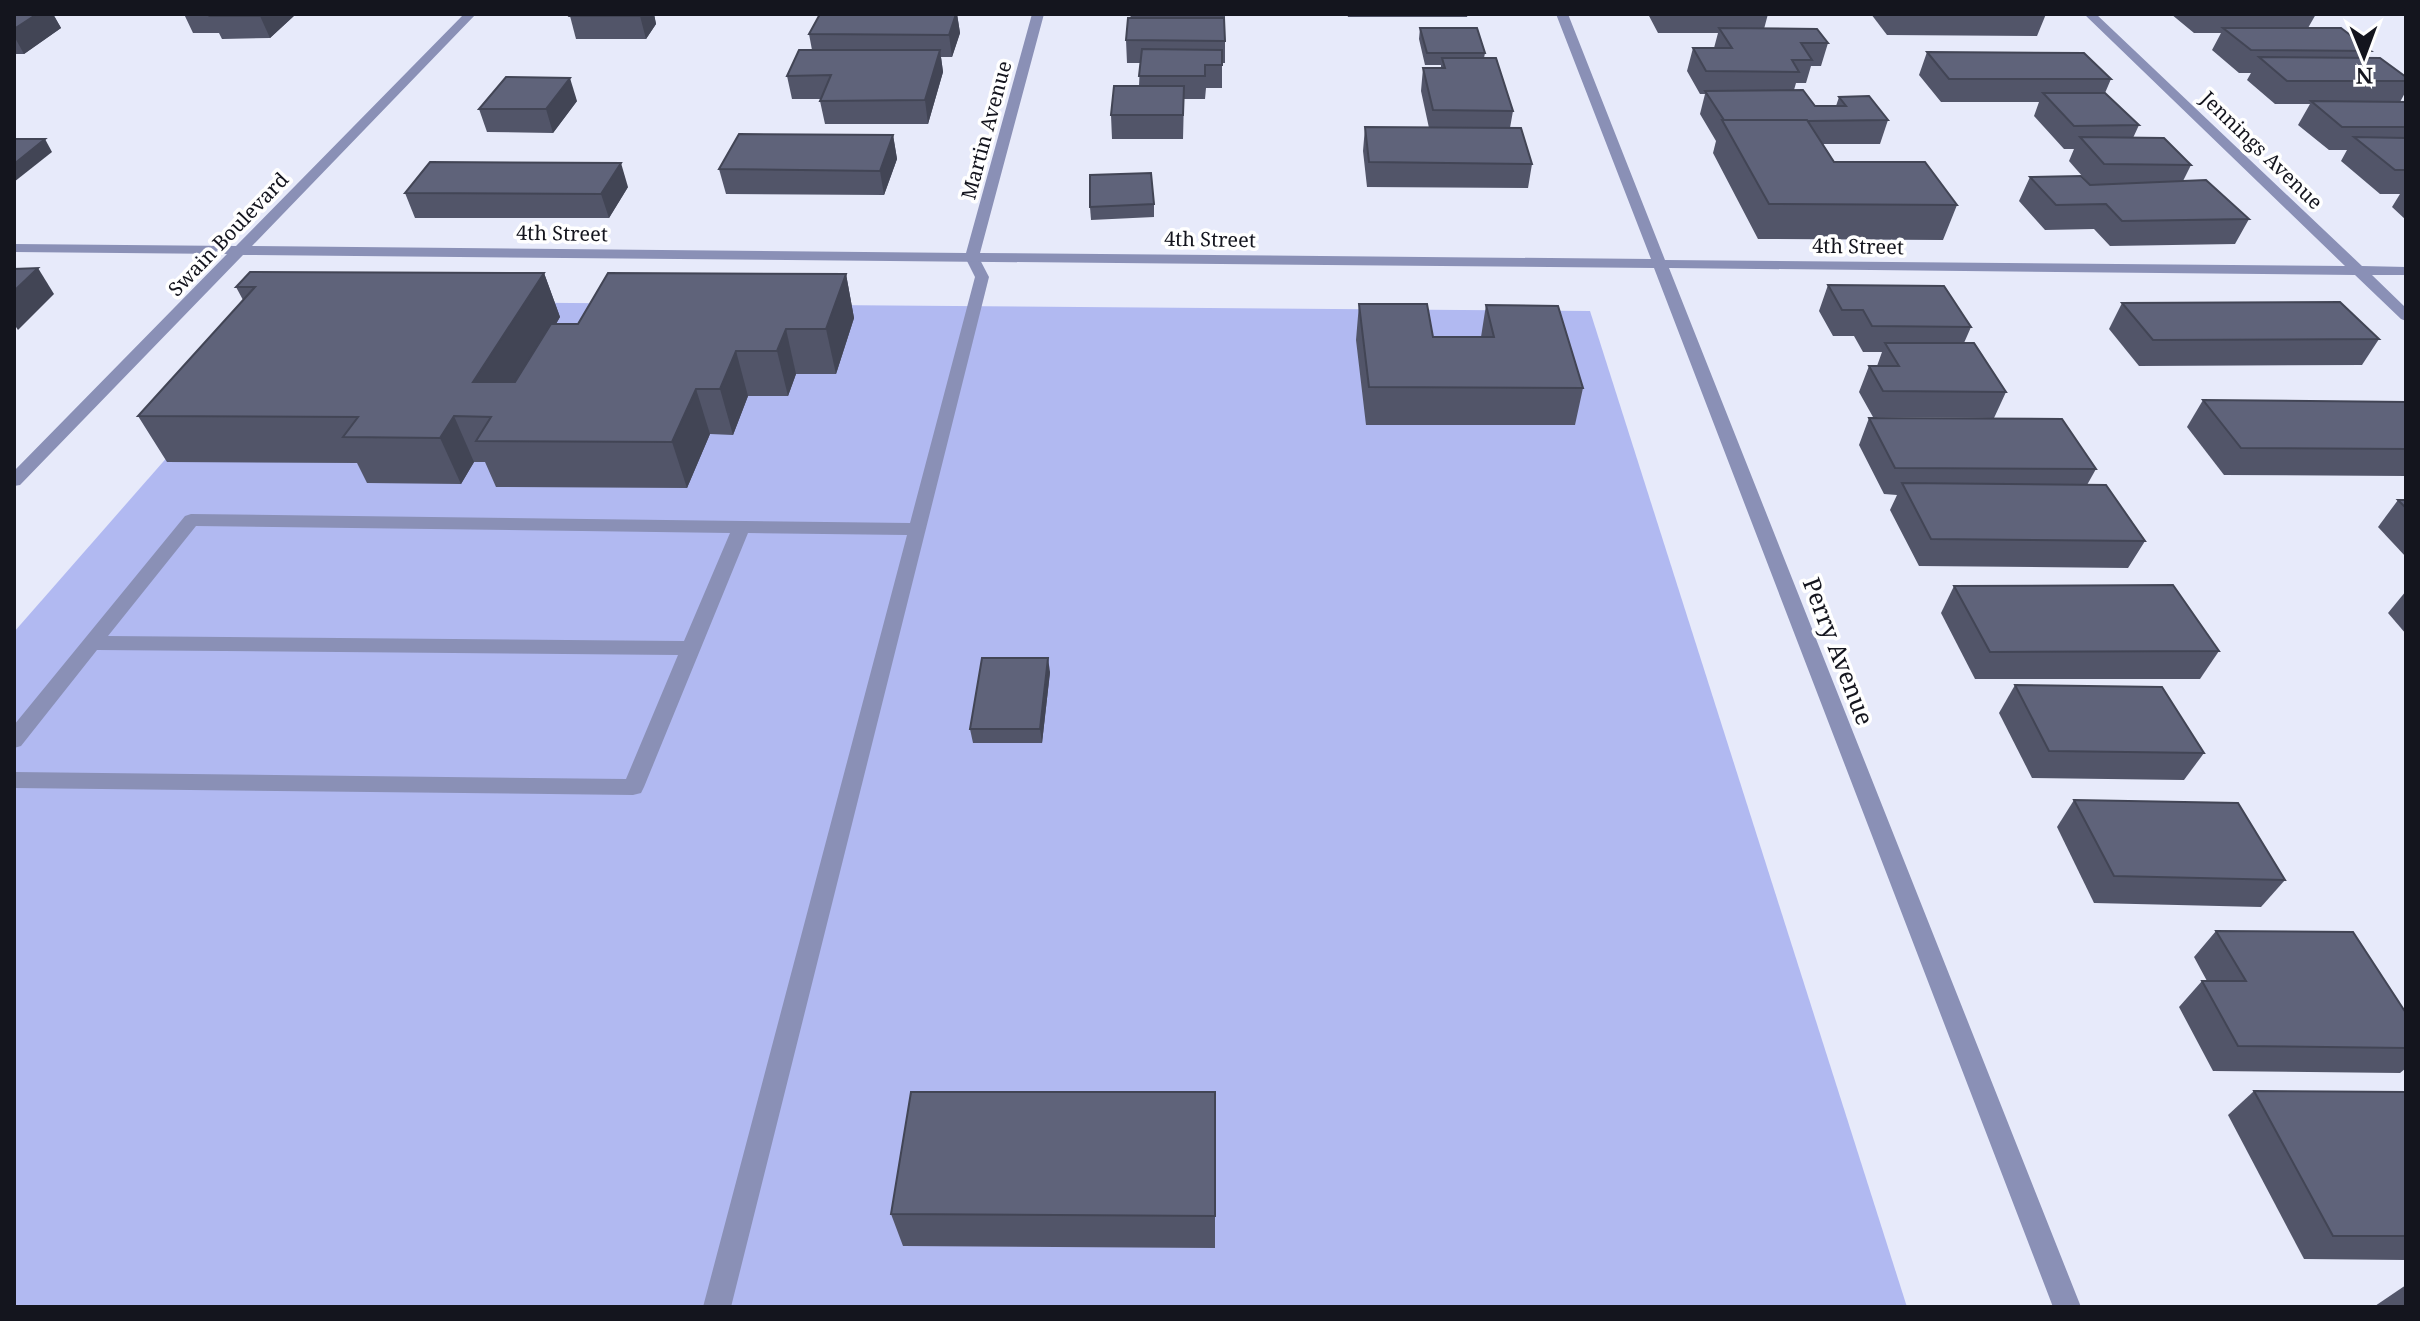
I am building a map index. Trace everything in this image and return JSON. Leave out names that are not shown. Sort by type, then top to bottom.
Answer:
[{"type":"street","name":"Swain Boulevard","points":[[14,481],[470,14]]},
{"type":"street","name":"Martin Avenue","points":[[972,257],[1038,14]]},
{"type":"street","name":"Perry Avenue","points":[[1562,14],[2067,1307]]},
{"type":"street","name":"Jennings Avenue","points":[[2090,14],[2406,316]]},
{"type":"street","name":"4th Street","points":[[14,248],[2406,271]]},
{"type":"street","points":[[717,1307],[982,277],[972,257]]},
{"type":"street","points":[[14,740],[191,520],[917,529]]},
{"type":"street","points":[[14,780],[633,787],[741,527]]},
{"type":"street","points":[[93,643],[690,648]]},
{"type":"shaded area","points":[[304,301],[1590,311],[1907,1307],[14,1307],[14,632]]},
{"type":"building","points":[[14,14],[37,14],[14,29]]},
{"type":"building","points":[[214,14],[262,14],[211,16]]},
{"type":"building","points":[[572,14],[641,14],[570,16]]},
{"type":"building","points":[[820,14],[956,14],[949,35],[809,34]]},
{"type":"building","points":[[1128,18],[1224,18],[1225,41],[1126,40]]},
{"type":"building","points":[[1420,28],[1477,28],[1485,53],[1427,53]]},
{"type":"building","points":[[1719,28],[1817,29],[1828,43],[1801,43],[1812,60],[1792,60],[1799,72],[1706,71],[1693,48],[1732,48]]},
{"type":"building","points":[[2223,28],[2341,28],[2371,51],[2251,50]]},
{"type":"building","points":[[1142,49],[1222,50],[1222,65],[1205,65],[1205,76],[1139,76]]},
{"type":"building","points":[[799,50],[940,50],[925,100],[820,101],[831,75],[787,76]]},
{"type":"building","points":[[1927,52],[2084,53],[2111,79],[1949,79]]},
{"type":"building","points":[[2259,57],[2380,58],[2406,77],[2406,81],[2287,81]]},
{"type":"building","points":[[1442,58],[1496,58],[1513,111],[1433,110],[1423,68],[1445,68]]},
{"type":"building","points":[[506,77],[570,78],[546,109],[479,109]]},
{"type":"building","points":[[1114,86],[1184,86],[1183,115],[1111,115]]},
{"type":"building","points":[[1803,90],[1815,106],[1846,106],[1839,97],[1869,96],[1888,120],[1724,120],[1705,91]]},
{"type":"building","points":[[2043,93],[2105,93],[2139,125],[2074,126]]},
{"type":"building","points":[[2311,101],[2406,102],[2406,127],[2342,127]]},
{"type":"building","points":[[1722,120],[1807,120],[1834,162],[1925,162],[1957,205],[1769,204]]},
{"type":"building","points":[[1365,127],[1521,128],[1532,164],[1369,162]]},
{"type":"building","points":[[739,134],[893,135],[880,171],[719,169]]},
{"type":"building","points":[[2080,137],[2164,138],[2191,165],[2104,164]]},
{"type":"building","points":[[2354,137],[2406,138],[2406,170],[2395,170]]},
{"type":"building","points":[[14,139],[45,139],[14,164]]},
{"type":"building","points":[[430,162],[621,163],[601,194],[405,193]]},
{"type":"building","points":[[1151,173],[1154,204],[1090,207],[1090,175]]},
{"type":"building","points":[[2081,176],[2090,185],[2206,180],[2249,219],[2122,221],[2106,204],[2056,205],[2030,177]]},
{"type":"building","points":[[38,268],[14,291],[14,269]]},
{"type":"building","points":[[250,272],[544,273],[473,382],[515,382],[551,324],[578,324],[608,273],[846,274],[826,329],[786,329],[777,351],[736,351],[720,389],[696,389],[672,442],[476,441],[491,417],[454,416],[440,438],[343,437],[358,417],[138,416],[255,287],[236,287]]},
{"type":"building","points":[[1828,285],[1944,286],[1971,327],[1872,326],[1863,310],[1842,310]]},
{"type":"building","points":[[2340,302],[2379,339],[2153,340],[2122,303]]},
{"type":"building","points":[[1359,304],[1427,304],[1433,337],[1494,337],[1486,305],[1558,306],[1583,388],[1369,387]]},
{"type":"building","points":[[1885,343],[1974,343],[2006,392],[1883,391],[1869,366],[1899,366]]},
{"type":"building","points":[[2203,400],[2406,402],[2406,449],[2241,448]]},
{"type":"building","points":[[1869,418],[2062,419],[2096,469],[1895,468]]},
{"type":"building","points":[[1902,483],[2106,485],[2145,541],[1931,539]]},
{"type":"building","points":[[2173,585],[2219,651],[1990,652],[1954,586]]},
{"type":"building","points":[[982,658],[1048,658],[1040,729],[970,729]]},
{"type":"building","points":[[2015,685],[2162,687],[2204,753],[2049,751]]},
{"type":"building","points":[[2074,800],[2238,803],[2285,880],[2114,876]]},
{"type":"building","points":[[2216,931],[2353,932],[2406,1013],[2406,1048],[2238,1046],[2202,981],[2246,981]]},
{"type":"building","points":[[2254,1091],[2406,1092],[2406,1236],[2333,1236]]},
{"type":"building","points":[[911,1092],[1215,1092],[1215,1216],[891,1214]]}]
